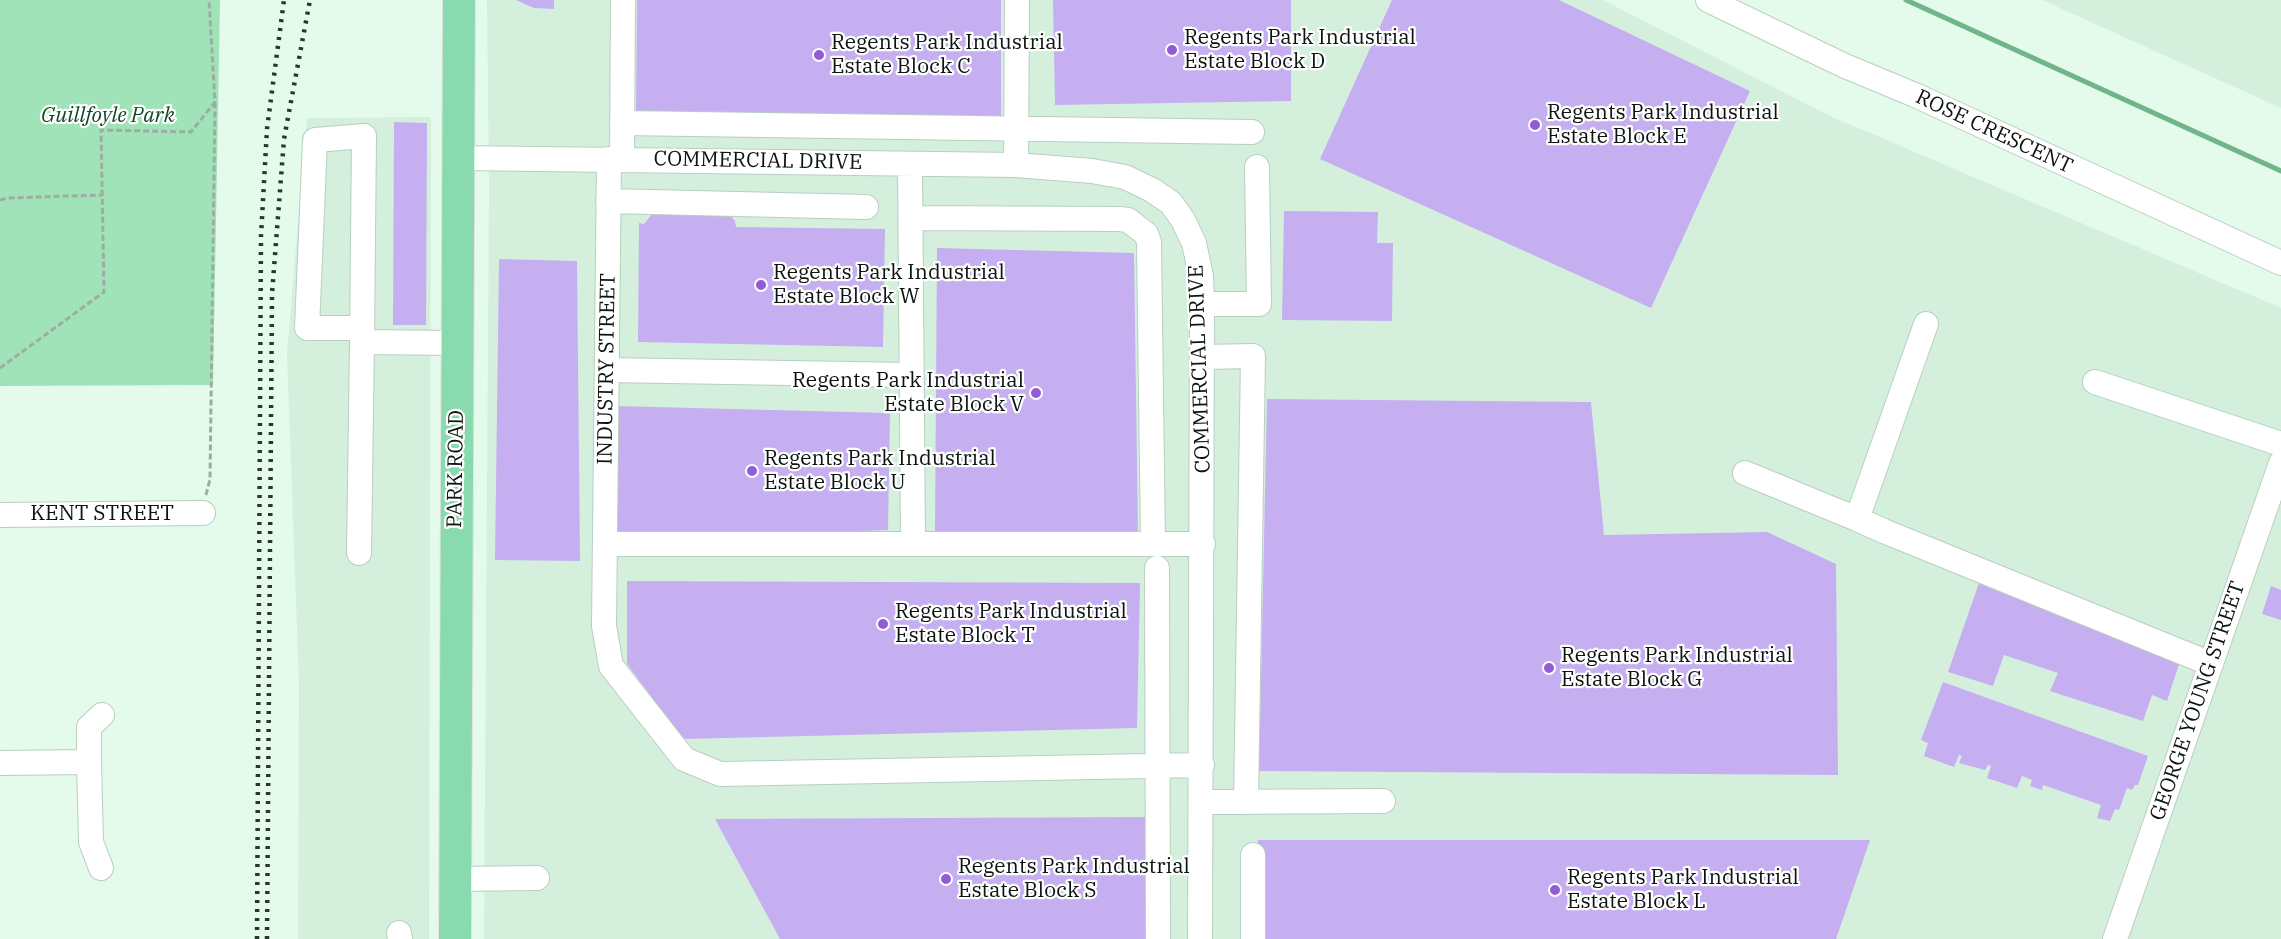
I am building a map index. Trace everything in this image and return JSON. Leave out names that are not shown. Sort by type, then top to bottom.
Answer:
[{"type":"main road","name":"PARK ROAD","points":[[455,939],[459,0]]},
{"type":"street","name":"INDUSTRY STREET","points":[[623,0],[622,123],[608,201],[604,626],[611,666],[684,759],[720,774],[1158,765]]},
{"type":"street","points":[[1016,165],[1017,0]]},
{"type":"street","name":"ROSE CRESCENT","points":[[1708,0],[1845,66],[1915,95],[2281,263]]},
{"type":"street","points":[[622,123],[1252,132]]},
{"type":"street","points":[[359,552],[362,335],[364,136],[315,140],[307,328],[362,335],[457,343]]},
{"type":"street","name":"COMMERCIAL DRIVE","points":[[458,158],[1016,165],[1092,171],[1125,177],[1152,190],[1171,203],[1183,220],[1194,243],[1201,276],[1203,544],[1200,939]]},
{"type":"street","points":[[910,164],[912,544]]},
{"type":"street","points":[[1202,304],[1259,304],[1257,167]]},
{"type":"street","points":[[608,201],[866,207]]},
{"type":"street","points":[[911,218],[1119,219],[1128,220],[1146,234],[1149,242],[1153,544]]},
{"type":"street","points":[[1857,519],[1926,324]]},
{"type":"street","points":[[1203,357],[1253,356],[1246,802]]},
{"type":"street","points":[[607,370],[911,375]]},
{"type":"street","points":[[2095,382],[2281,444]]},
{"type":"street","name":"GEORGE YOUNG STREET","points":[[2115,939],[2281,463]]},
{"type":"street","points":[[1745,473],[2211,664]]},
{"type":"street","name":"KENT STREET","points":[[0,515],[204,507]]},
{"type":"street","points":[[605,544],[1203,544]]},
{"type":"street","points":[[1157,568],[1158,939]]},
{"type":"street","points":[[101,868],[91,842],[89,727],[102,715]]},
{"type":"street","points":[[0,763],[89,762]]},
{"type":"street","points":[[1158,765],[1202,765]]},
{"type":"street","points":[[1201,802],[1383,801]]},
{"type":"street","points":[[1253,855],[1253,939]]},
{"type":"street","points":[[455,879],[537,878]]},
{"type":"path","points":[[204,507],[210,479],[215,102],[209,0]]},
{"type":"path","points":[[0,368],[104,292],[101,130],[191,132],[215,102]]},
{"type":"path","points":[[0,200],[103,195]]},
{"type":"shaded area","points":[[487,0],[1603,0],[1830,116],[2281,308],[2281,939],[484,939],[489,189]]},
{"type":"shaded area","points":[[2042,0],[2281,0],[2281,108]]},
{"type":"shaded area","points":[[431,117],[429,939],[298,939],[299,686],[287,353],[307,118]]},
{"type":"green space","name":"Guillfoyle Park","points":[[0,0],[220,0],[213,385],[0,386]]},
{"type":"building","points":[[516,0],[554,0],[554,9],[534,8]]},
{"type":"building","name":"Regents Park Industrial Estate Block C","points":[[637,0],[1001,0],[1001,122],[636,111]]},
{"type":"building","name":"Regents Park Industrial Estate Block D","points":[[1053,0],[1291,0],[1291,101],[1055,105]]},
{"type":"building","name":"Regents Park Industrial Estate Block E","points":[[1392,0],[1559,0],[1750,91],[1651,308],[1320,159]]},
{"type":"building","points":[[394,122],[427,123],[426,325],[393,325]]},
{"type":"building","points":[[1284,211],[1378,212],[1377,243],[1393,243],[1392,321],[1282,320]]},
{"type":"building","name":"Regents Park Industrial Estate Block W","points":[[652,214],[729,214],[735,221],[736,227],[885,229],[883,347],[638,342],[639,223],[644,224]]},
{"type":"building","name":"Regents Park Industrial Estate Block V","points":[[937,248],[1134,253],[1138,534],[935,534]]},
{"type":"building","points":[[499,259],[577,261],[580,561],[495,560]]},
{"type":"building","name":"Regents Park Industrial Estate Block G","points":[[1267,399],[1591,402],[1604,535],[1767,532],[1836,564],[1838,775],[1259,771]]},
{"type":"building","name":"Regents Park Industrial Estate Block U","points":[[615,406],[890,413],[888,530],[617,540]]},
{"type":"building","name":"Regents Park Industrial Estate Block T","points":[[627,581],[1140,583],[1137,728],[683,739],[627,664]]},
{"type":"building","points":[[1979,583],[2181,658],[2167,701],[2152,695],[2143,721],[2050,691],[2058,673],[2004,655],[1993,686],[1948,672]]},
{"type":"building","points":[[2271,586],[2281,590],[2281,620],[2262,614]]},
{"type":"building","points":[[1943,682],[2148,756],[2138,785],[2135,785],[2132,790],[2127,788],[2119,810],[2115,809],[2110,821],[2097,818],[2101,805],[2043,785],[2042,790],[2030,786],[2032,780],[2022,776],[2017,788],[1987,778],[1991,766],[1988,765],[1985,770],[1959,763],[1962,756],[1959,755],[1954,767],[1924,756],[1928,743],[1921,740]]},
{"type":"building","name":"Regents Park Industrial Estate Block S","points":[[1147,817],[1145,939],[780,939],[715,819]]},
{"type":"building","name":"Regents Park Industrial Estate Block L","points":[[1258,840],[1870,840],[1836,939],[1257,939]]},
{"type":"waterway","points":[[1906,0],[2281,171]]},
{"type":"railway","points":[[257,939],[261,236],[267,129],[284,0]]},
{"type":"railway","points":[[267,939],[272,294],[284,139],[310,0]]},
{"type":"place","name":"Regents Park Industrial Estate Block D","points":[[1172,50]]},
{"type":"place","name":"Regents Park Industrial Estate Block C","points":[[819,55]]},
{"type":"place","name":"Regents Park Industrial Estate Block E","points":[[1535,125]]},
{"type":"place","name":"Regents Park Industrial Estate Block W","points":[[761,285]]},
{"type":"place","name":"Regents Park Industrial Estate Block V","points":[[1036,393]]},
{"type":"place","name":"Regents Park Industrial Estate Block U","points":[[752,471]]},
{"type":"place","name":"Regents Park Industrial Estate Block T","points":[[883,624]]},
{"type":"place","name":"Regents Park Industrial Estate Block G","points":[[1549,668]]},
{"type":"place","name":"Regents Park Industrial Estate Block S","points":[[946,879]]},
{"type":"place","name":"Regents Park Industrial Estate Block L","points":[[1555,890]]}]
